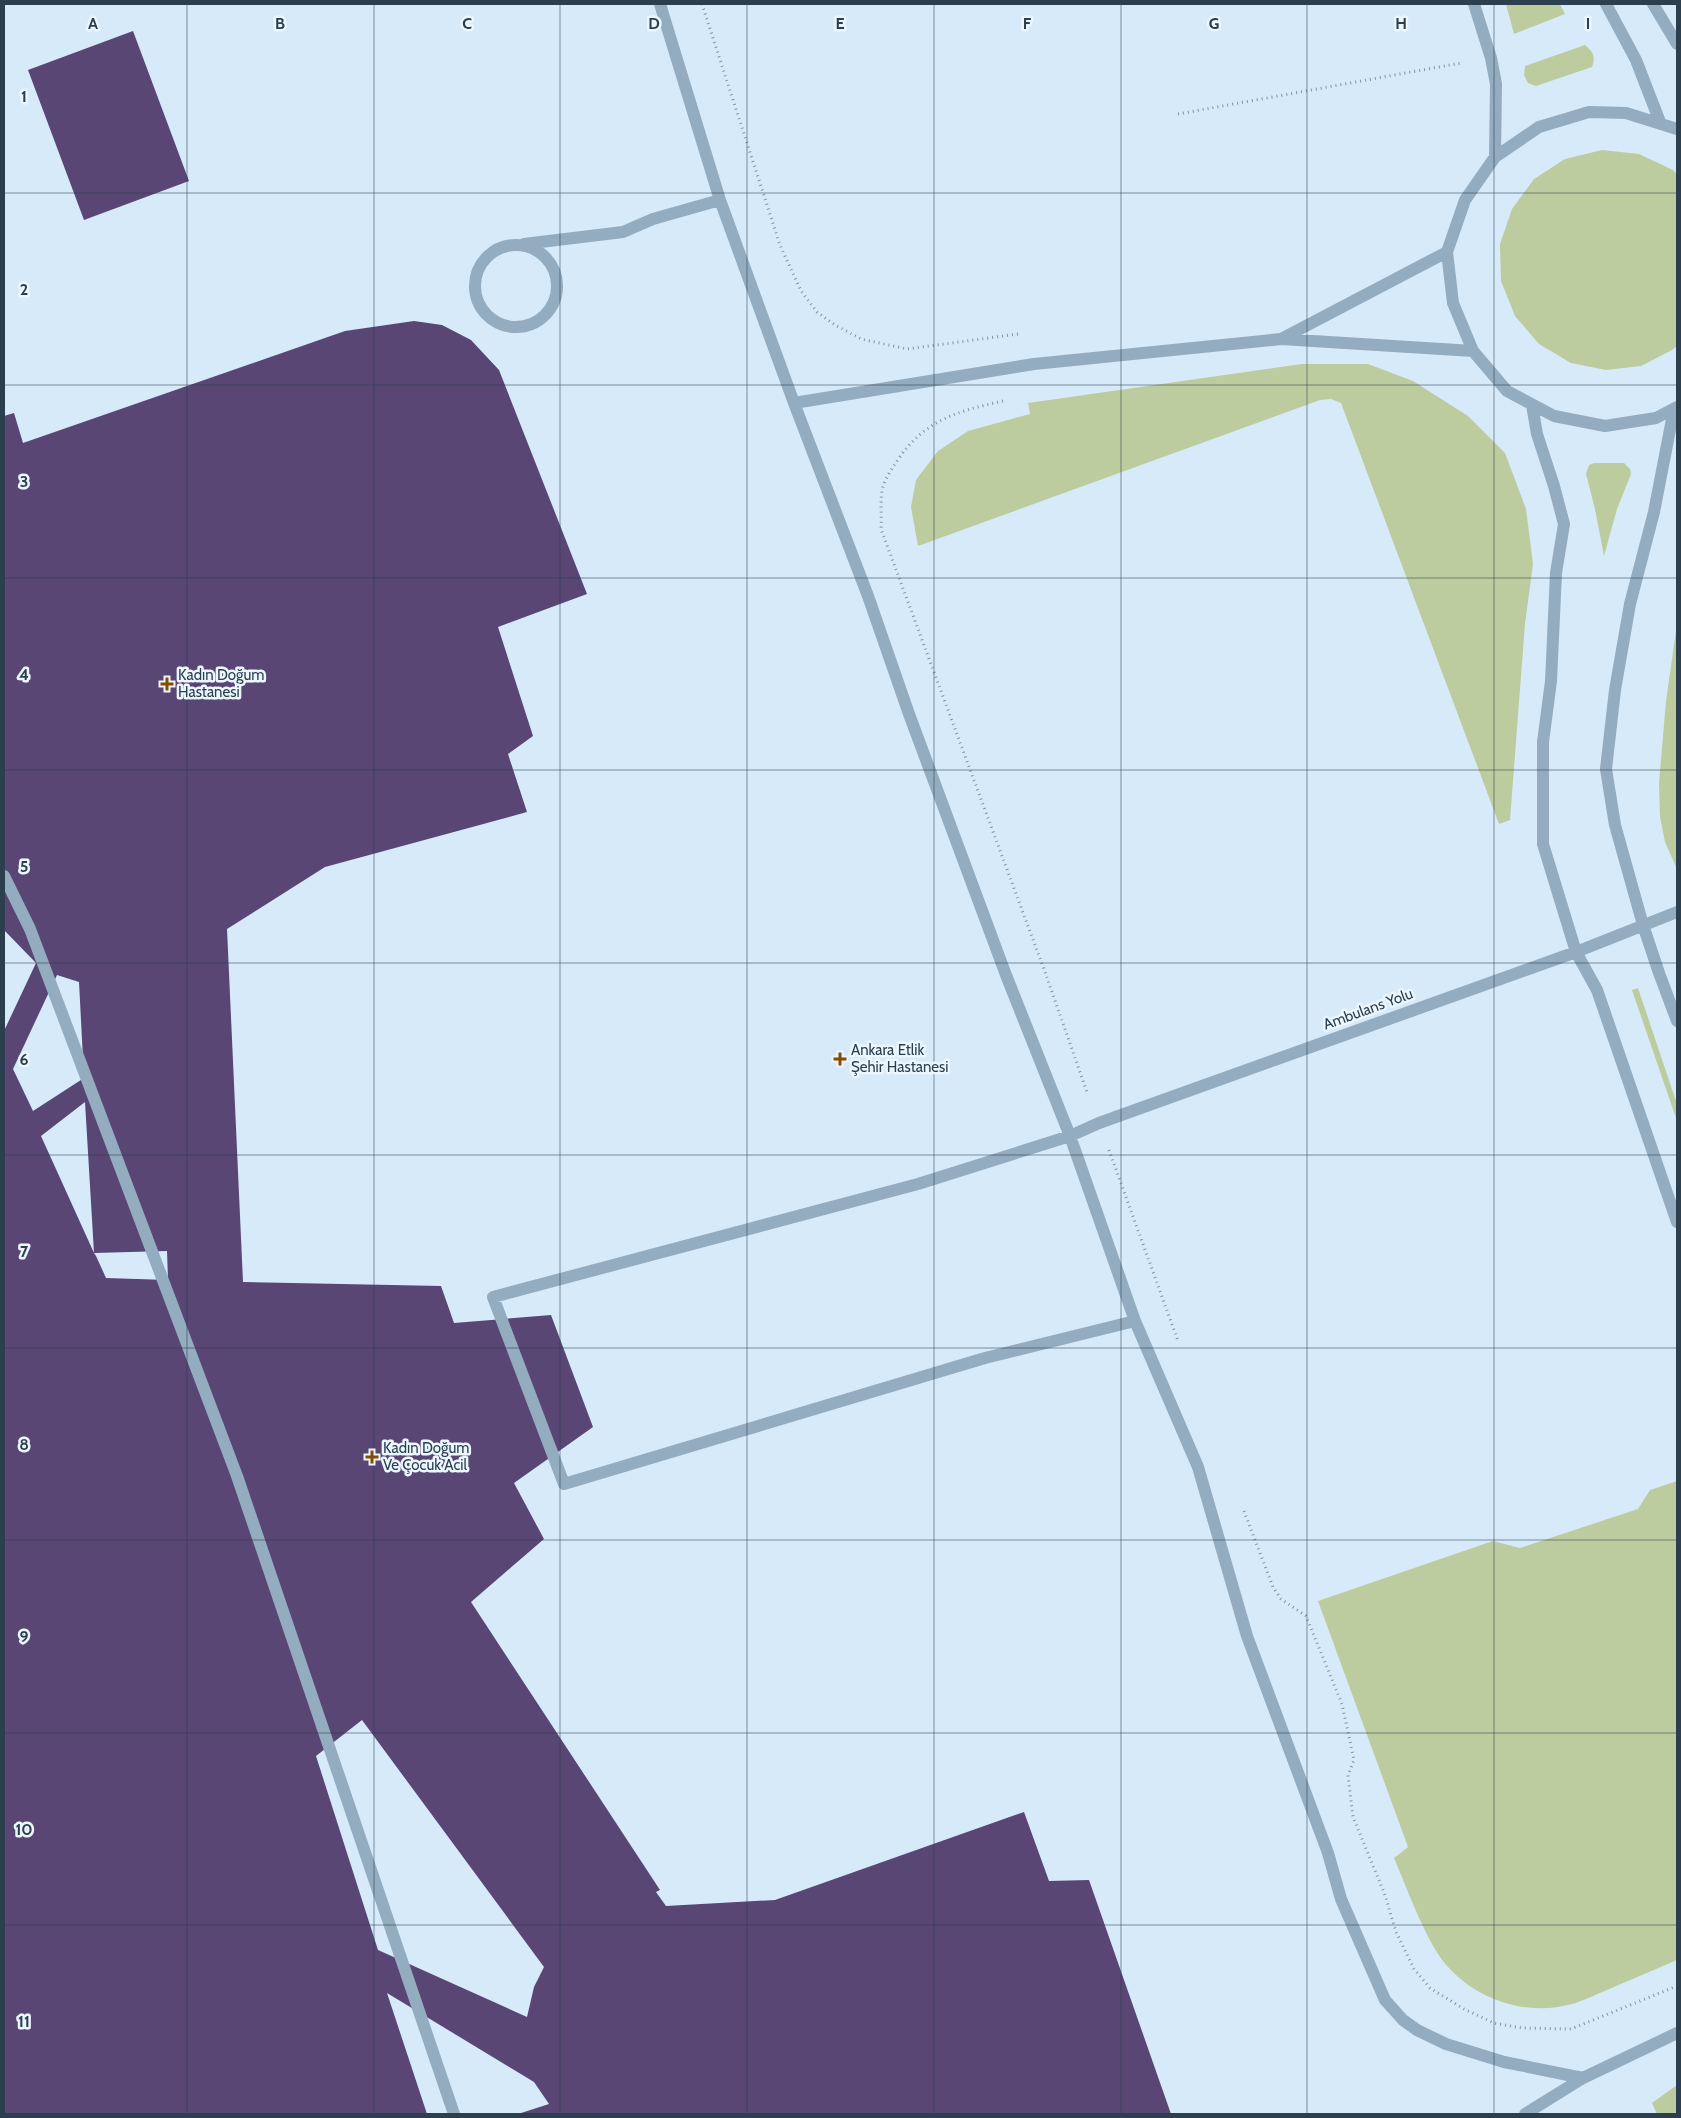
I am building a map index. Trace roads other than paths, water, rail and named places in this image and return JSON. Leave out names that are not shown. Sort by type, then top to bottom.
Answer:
[{"type":"lane","points":[[660,4],[720,200],[794,403],[868,596],[1006,975],[1070,1136],[1135,1321],[1198,1467],[1247,1636],[1328,1853],[1341,1899],[1385,2000],[1403,2020],[1417,2030],[1446,2044],[1482,2056],[1583,2078]]},
{"type":"lane","points":[[1474,4],[1492,58],[1497,100],[1495,157]]},
{"type":"lane","points":[[1606,4],[1636,60],[1660,122]]},
{"type":"lane","points":[[1653,4],[1677,44]]},
{"type":"lane","points":[[1676,408],[1656,418],[1605,426],[1554,416],[1508,390],[1473,351],[1453,303],[1447,252],[1465,200],[1495,157],[1539,127],[1589,112],[1626,113],[1660,122],[1677,129]]},
{"type":"lane","points":[[522,245],[537,251],[547,260],[554,271],[557,285],[555,299],[548,311],[537,320],[524,326],[510,326],[497,322],[486,313],[479,303],[476,277],[480,265],[489,255],[510,245],[623,232],[653,219],[720,200]]},
{"type":"lane","points":[[1281,339],[1447,252]]},
{"type":"lane","points":[[794,403],[1034,364],[1281,339],[1473,351]]},
{"type":"lane","points":[[1532,405],[1537,434],[1564,524],[1556,573],[1551,682],[1543,742],[1543,844],[1576,952],[1597,990],[1677,1222]]},
{"type":"lane","points":[[1676,408],[1654,512],[1630,604],[1615,690],[1606,769],[1615,825],[1643,925],[1677,1021]]},
{"type":"lane","points":[[4,876],[30,929],[237,1476],[454,2114]]},
{"type":"lane","name":"Ambulans Yolu","points":[[1135,1321],[985,1358],[564,1484],[492,1297],[918,1184],[1070,1136],[1099,1123],[1576,952],[1677,912]]},
{"type":"lane","points":[[1525,2114],[1583,2078],[1677,2033]]},
{"type":"place","name":"Kadın Doğum Hastanesi","points":[[167,684]]},
{"type":"place","name":"Ankara Etlik Şehir Hastanesi","points":[[840,1059]]},
{"type":"place","name":"Kadın Doğum Ve Çocuk Acil","points":[[372,1457]]}]
